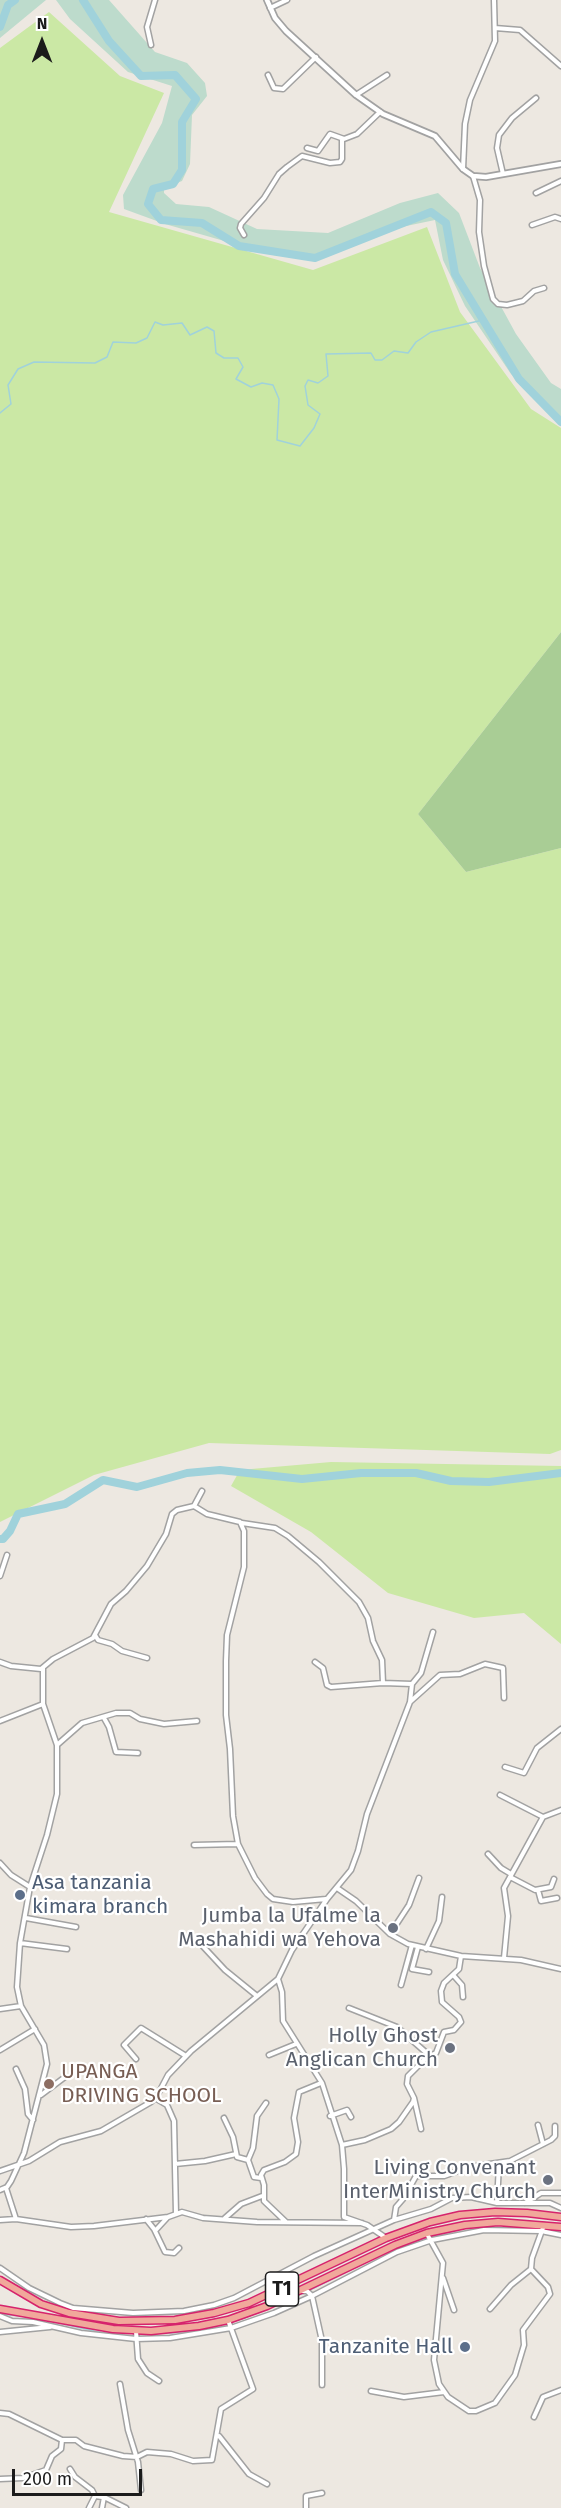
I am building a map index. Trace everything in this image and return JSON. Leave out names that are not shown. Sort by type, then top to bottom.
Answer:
[{"type":"highway","name":"T1","points":[[0,2280],[41,2304],[69,2313],[119,2320],[175,2320],[214,2313],[256,2301],[386,2238],[430,2222],[478,2213],[527,2213],[561,2217]]},
{"type":"highway","name":"T1","points":[[0,2309],[92,2327],[136,2331],[182,2328],[228,2320],[254,2311],[302,2291],[395,2244],[427,2233],[481,2223],[516,2222],[543,2228],[561,2227]]},
{"type":"street","points":[[152,45],[147,27],[155,0]]},
{"type":"street","points":[[267,0],[286,31],[356,95],[380,112],[435,136],[473,176],[486,177],[561,164]]},
{"type":"street","points":[[270,8],[287,0]]},
{"type":"street","points":[[464,169],[465,124],[469,106],[495,41],[494,0]]},
{"type":"street","points":[[495,28],[520,30],[561,66]]},
{"type":"street","points":[[268,75],[274,88],[283,89],[316,57]]},
{"type":"street","points":[[356,95],[387,75]]},
{"type":"street","points":[[503,174],[497,148],[499,135],[512,118],[536,98]]},
{"type":"street","points":[[307,148],[318,151],[330,134],[342,139],[357,134],[380,112]]},
{"type":"street","points":[[244,235],[240,228],[241,224],[264,198],[279,174],[302,156],[330,163],[340,162],[342,139]]},
{"type":"street","points":[[473,176],[480,200],[479,232],[484,266],[493,299],[498,304],[507,305],[522,301],[534,291],[544,288]]},
{"type":"street","points":[[536,193],[561,181]]},
{"type":"street","points":[[532,225],[555,218],[561,219]]},
{"type":"street","points":[[194,1506],[202,1491]]},
{"type":"street","points":[[0,1662],[31,1670],[43,1668],[53,1659],[95,1635],[111,1604],[126,1591],[147,1566],[166,1534],[172,1514],[177,1510],[194,1506],[207,1515],[275,1528],[288,1536],[354,1597],[368,1618],[373,1641],[382,1660],[383,1683]]},
{"type":"street","points":[[242,1523],[245,1558],[241,1586],[227,1635],[226,1669],[226,1715],[233,1815],[238,1844],[255,1878],[273,1899],[293,1902],[327,1899]]},
{"type":"street","points":[[0,1576],[7,1555]]},
{"type":"street","points":[[0,2171],[19,2165],[60,2142],[101,2131],[156,2098],[166,2078],[186,2056],[279,1978],[292,1950],[327,1899],[351,1870],[367,1814],[410,1702],[412,1684],[421,1673],[433,1632]]},
{"type":"street","points":[[95,1635],[98,1640],[112,1644],[122,1651],[147,1658]]},
{"type":"street","points":[[315,1662],[323,1668],[330,1687],[383,1683],[412,1684]]},
{"type":"street","points":[[410,1702],[440,1675],[460,1674],[486,1664],[503,1668],[504,1698]]},
{"type":"street","points":[[0,2190],[6,2188],[19,2165],[46,2072],[47,2058],[44,2044],[21,2007],[16,1987],[20,1943],[30,1887],[57,1797],[57,1745],[43,1704],[43,1668]]},
{"type":"street","points":[[0,1720],[43,1704]]},
{"type":"street","points":[[57,1745],[82,1723],[93,1718],[104,1718],[127,1712],[140,1719],[164,1724],[197,1721]]},
{"type":"street","points":[[104,1718],[116,1752],[138,1753]]},
{"type":"street","points":[[505,1767],[524,1773],[537,1748],[561,1729]]},
{"type":"street","points":[[500,1795],[543,1817]]},
{"type":"street","points":[[504,1958],[507,1916],[504,1888],[543,1817],[561,1810]]},
{"type":"street","points":[[194,1845],[238,1844]]},
{"type":"street","points":[[488,1854],[510,1875],[538,1890],[551,1887],[554,1880]]},
{"type":"street","points":[[0,1863],[11,1875],[30,1887]]},
{"type":"street","points":[[390,1934],[409,1905],[419,1878]]},
{"type":"street","points":[[337,1888],[356,1901],[390,1934],[412,1945],[461,1956],[504,1958],[561,1969]]},
{"type":"street","points":[[538,1890],[541,1901],[557,1898]]},
{"type":"street","points":[[426,1949],[440,1921],[442,1897]]},
{"type":"street","points":[[26,1918],[76,1926]]},
{"type":"street","points":[[198,1941],[225,1970],[257,1996]]},
{"type":"street","points":[[20,1943],[67,1949]]},
{"type":"street","points":[[401,1985],[412,1945]]},
{"type":"street","points":[[418,1947],[412,1969],[429,1972]]},
{"type":"street","points":[[421,2129],[414,2098],[407,2084],[407,2077],[439,2050],[444,2032],[454,2030],[461,2022],[459,2017],[442,2002],[442,1986],[459,1969],[461,1956]]},
{"type":"street","points":[[454,1976],[462,1985],[463,1997]]},
{"type":"street","points":[[279,1978],[283,2021],[322,2083],[330,2116],[342,2145],[344,2217],[362,2223],[386,2238]]},
{"type":"street","points":[[0,2009],[21,2007]]},
{"type":"street","points":[[349,2008],[397,2027],[430,2056]]},
{"type":"street","points":[[136,2059],[124,2045],[141,2028],[186,2056]]},
{"type":"street","points":[[0,2050],[35,2029]]},
{"type":"street","points":[[269,2055],[296,2044]]},
{"type":"street","points":[[16,2069],[25,2089],[28,2114],[33,2120]]},
{"type":"street","points":[[41,2095],[65,2077]]},
{"type":"street","points":[[262,2196],[264,2185],[261,2178],[264,2170],[285,2162],[296,2154],[298,2142],[294,2118],[299,2092],[322,2083]]},
{"type":"street","points":[[156,2098],[167,2105],[172,2112],[176,2164],[176,2214]]},
{"type":"street","points":[[342,2145],[364,2140],[395,2126],[413,2103],[414,2098]]},
{"type":"street","points":[[261,2178],[254,2177],[248,2160],[254,2148],[257,2116],[266,2103]]},
{"type":"street","points":[[330,2116],[347,2110],[351,2117]]},
{"type":"street","points":[[224,2118],[233,2137],[237,2157],[248,2160]]},
{"type":"street","points":[[538,2125],[543,2144]]},
{"type":"street","points":[[394,2220],[396,2207],[416,2176],[444,2176],[469,2167],[499,2164],[554,2137],[555,2127]]},
{"type":"street","points":[[176,2164],[205,2161],[236,2154]]},
{"type":"street","points":[[497,2203],[499,2164]]},
{"type":"street","points":[[6,2188],[16,2219]]},
{"type":"street","points":[[524,2204],[541,2193],[561,2193]]},
{"type":"street","points":[[225,2218],[241,2204],[262,2196]]},
{"type":"street","points":[[262,2196],[286,2223]]},
{"type":"street","points":[[0,2268],[29,2288],[73,2308],[133,2313],[184,2311],[214,2306],[234,2298],[314,2256],[394,2220],[432,2209],[458,2197],[471,2197],[497,2203],[550,2203],[561,2208]]},
{"type":"street","points":[[0,2220],[16,2219],[71,2227],[94,2226],[168,2217],[182,2212],[203,2218],[286,2223],[362,2223]]},
{"type":"street","points":[[155,2231],[168,2217]]},
{"type":"street","points":[[145,2219],[155,2231],[165,2252],[174,2253],[179,2248]]},
{"type":"street","points":[[0,2316],[12,2321],[33,2322],[81,2333],[136,2339],[170,2338],[231,2328],[290,2307],[397,2253],[432,2240],[484,2230],[543,2228],[561,2235]]},
{"type":"street","points":[[490,2309],[511,2285],[531,2269],[532,2258],[543,2228]]},
{"type":"street","points":[[427,2233],[442,2259],[434,2360],[439,2384],[448,2397],[470,2411],[479,2411],[495,2403],[515,2375],[524,2345],[523,2330],[550,2294],[548,2287],[531,2269]]},
{"type":"street","points":[[442,2274],[453,2310]]},
{"type":"street","points":[[302,2291],[308,2291],[312,2296],[322,2342],[322,2385]]},
{"type":"street","points":[[0,2413],[9,2414],[62,2440],[76,2440],[94,2450],[137,2457],[147,2452],[171,2454],[193,2461],[210,2461],[218,2435],[221,2409],[253,2389],[228,2320]]},
{"type":"street","points":[[0,2332],[22,2328],[58,2327]]},
{"type":"street","points":[[136,2331],[138,2359],[142,2368],[159,2381]]},
{"type":"street","points":[[120,2384],[130,2437],[137,2457],[141,2490]]},
{"type":"street","points":[[534,2417],[542,2398],[561,2390]]},
{"type":"street","points":[[371,2391],[404,2397],[445,2392]]},
{"type":"street","points":[[218,2435],[249,2474],[267,2484]]},
{"type":"street","points":[[0,2479],[23,2478],[46,2470],[52,2456],[61,2449],[62,2440]]},
{"type":"street","points":[[70,2469],[75,2477],[92,2490],[95,2496]]},
{"type":"street","points":[[306,2508],[306,2496],[322,2493]]},
{"type":"street","points":[[95,2496],[126,2508]]},
{"type":"street","points":[[89,2508],[95,2496]]},
{"type":"street","points":[[102,2497],[102,2508]]},
{"type":"green space","points":[[0,0],[46,0],[0,38]]},
{"type":"green space","points":[[56,0],[109,0],[155,52],[187,63],[205,83],[207,96],[192,115],[190,164],[182,181],[164,188],[164,193],[176,204],[209,207],[257,229],[328,233],[400,203],[438,193],[459,213],[480,268],[516,334],[551,383],[561,389],[561,422],[511,374],[465,306],[443,260],[435,220],[387,230],[348,248],[310,259],[273,255],[165,224],[124,209],[123,195],[162,123],[172,86],[128,72],[70,19]]},
{"type":"green space","points":[[49,12],[120,76],[164,93],[109,212],[313,270],[427,227],[460,312],[531,409],[561,428],[561,632],[418,814],[466,872],[561,848],[561,1450],[550,1454],[209,1443],[94,1475],[0,1522],[0,48]]},
{"type":"green space","points":[[561,632],[561,848],[466,872],[418,814]]},
{"type":"green space","points":[[331,1462],[561,1466],[561,1644],[524,1613],[474,1618],[388,1593],[311,1532],[231,1486],[240,1470]]},
{"type":"waterway","points":[[0,27],[8,5],[15,0]]},
{"type":"waterway","points":[[83,0],[109,41],[141,76],[175,75],[196,99],[182,122],[182,170],[173,184],[153,189],[148,204],[161,220],[202,223],[239,246],[315,258],[431,212],[446,223],[455,274],[519,379],[561,422]]},
{"type":"waterway","points":[[0,413],[11,404],[8,385],[18,369],[34,362],[95,363],[107,357],[113,342],[136,343],[147,338],[155,322],[163,325],[182,323],[190,335],[207,327],[214,331],[216,353],[224,358],[238,358],[243,367],[236,379],[251,387],[262,383],[273,385],[279,399],[277,440],[300,446],[314,428],[320,414],[308,405],[305,386],[308,380],[318,383],[328,376],[326,354],[371,353],[375,360],[382,360],[394,351],[408,353],[416,342],[431,332],[483,320]]},
{"type":"waterway","points":[[0,1539],[3,1539],[10,1531],[18,1514],[65,1504],[103,1480],[137,1487],[187,1473],[220,1470],[302,1479],[361,1473],[416,1473],[451,1481],[489,1482],[561,1473]]},
{"type":"waterway","points":[[431,2237],[458,2230]]},
{"type":"waterway","points":[[383,2254],[426,2238]]},
{"type":"waterway","points":[[308,2291],[354,2268]]},
{"type":"waterway","points":[[41,2319],[103,2333],[171,2333],[204,2329],[242,2319],[303,2293]]},
{"type":"waterway","points":[[0,2314],[30,2317]]},
{"type":"place","name":"Asa tanzania kimara branch","points":[[20,1895]]},
{"type":"place","name":"Jumba la Ufalme la Mashahidi wa Yehova","points":[[393,1928]]},
{"type":"place","name":"Holly Ghost Anglican Church","points":[[450,2048]]},
{"type":"place","name":"UPANGA DRIVING SCHOOL","points":[[49,2084]]},
{"type":"place","name":"Living Convenant InterMinistry Church","points":[[548,2180]]},
{"type":"place","name":"Tanzanite Hall","points":[[465,2347]]}]
